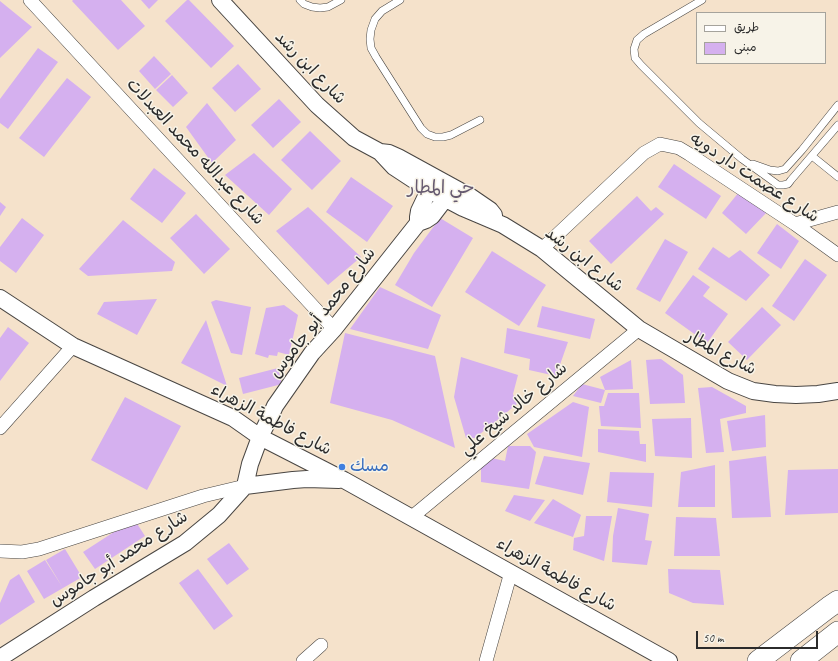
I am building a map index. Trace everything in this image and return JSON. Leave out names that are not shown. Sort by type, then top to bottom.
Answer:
[{"type":"main road","points":[[758,661],[829,606],[838,601]]},
{"type":"main road","points":[[801,661],[838,632]]},
{"type":"street","name":"شارع عبدالله محمد العبدلات","points":[[30,0],[334,328]]},
{"type":"street","name":"شارع ابن رشد","points":[[220,0],[317,105],[354,138],[380,152],[394,167],[433,184],[542,249],[639,329]]},
{"type":"street","name":"شارع عصمت دار دويه","points":[[542,249],[644,153],[660,144],[679,148],[689,154],[795,224],[838,255]]},
{"type":"street","name":"شارع محمد أبو جاموس","points":[[418,223],[419,211],[433,184]]},
{"type":"street","name":"شارع محمد أبو جاموس","points":[[0,658],[94,598],[185,543],[219,515],[246,486],[250,464],[260,437],[275,406],[312,354],[418,223],[432,216],[449,193]]},
{"type":"street","points":[[795,224],[838,212]]},
{"type":"street","name":"شارع فاطمة الزهراء","points":[[0,298],[74,346],[234,418],[260,437],[412,517],[669,661]]},
{"type":"street","name":"شارع المطار","points":[[639,329],[728,381],[753,391],[796,395],[838,391]]},
{"type":"street","name":"شارع خالد شيخ علي","points":[[412,517],[639,329]]},
{"type":"street","points":[[0,428],[74,346]]},
{"type":"street","points":[[0,551],[22,552],[39,549],[203,496],[246,486],[307,479],[344,480]]},
{"type":"street","points":[[486,661],[511,572]]},
{"type":"street","points":[[303,661],[321,645]]},
{"type":"lane","points":[[300,0],[304,4],[320,8],[328,7],[341,0]]},
{"type":"lane","points":[[400,0],[382,11],[375,19],[371,30],[371,48],[421,128],[427,134],[443,138],[480,120]]},
{"type":"lane","points":[[702,0],[644,34],[637,40],[634,49],[635,58],[641,65],[699,123],[742,159],[778,185],[788,184],[838,125]]},
{"type":"lane","points":[[742,159],[770,170],[778,171],[785,169],[838,105]]},
{"type":"lane","points":[[812,156],[838,177]]},
{"type":"building","points":[[121,0],[145,26],[118,50],[72,1]]},
{"type":"building","points":[[141,0],[158,0],[149,9]]},
{"type":"building","points":[[187,0],[189,0],[234,46],[211,68],[165,21]]},
{"type":"building","points":[[0,1],[32,27],[0,58]]},
{"type":"building","points":[[38,48],[58,62],[8,129],[0,123],[0,99]]},
{"type":"building","points":[[154,56],[171,74],[155,89],[139,71]]},
{"type":"building","points":[[238,64],[261,89],[235,112],[212,88]]},
{"type":"building","points":[[172,75],[188,93],[173,107],[156,90]]},
{"type":"building","points":[[67,78],[91,97],[44,157],[19,138]]},
{"type":"building","points":[[279,99],[301,122],[273,148],[251,125]]},
{"type":"building","points":[[207,103],[236,140],[212,163],[186,127]]},
{"type":"building","points":[[310,131],[341,161],[312,190],[281,160]]},
{"type":"building","points":[[254,153],[292,189],[269,215],[225,175]]},
{"type":"building","points":[[674,164],[721,196],[706,219],[658,187]]},
{"type":"building","points":[[154,168],[186,193],[162,223],[130,199]]},
{"type":"building","points":[[351,177],[393,206],[367,242],[326,212]]},
{"type":"building","points":[[739,192],[768,211],[746,234],[722,213]]},
{"type":"building","points":[[637,196],[651,211],[656,207],[664,214],[611,264],[589,241]]},
{"type":"building","points":[[0,202],[6,207],[0,216]]},
{"type":"building","points":[[308,207],[361,257],[328,285],[276,231]]},
{"type":"building","points":[[196,214],[230,249],[204,274],[170,238]]},
{"type":"building","points":[[22,218],[44,235],[16,273],[0,261],[0,247]]},
{"type":"building","points":[[440,218],[473,238],[432,307],[395,285],[414,253]]},
{"type":"building","points":[[123,220],[175,262],[172,271],[88,276],[79,269]]},
{"type":"building","points":[[777,224],[799,241],[781,269],[757,253]]},
{"type":"building","points":[[665,239],[688,252],[660,302],[636,289]]},
{"type":"building","points":[[713,247],[729,258],[740,250],[770,275],[746,301],[698,269]]},
{"type":"building","points":[[492,251],[546,285],[519,326],[465,292]]},
{"type":"building","points":[[805,259],[827,275],[794,321],[772,306]]},
{"type":"building","points":[[693,275],[710,287],[703,296],[728,314],[707,343],[665,313]]},
{"type":"building","points":[[380,287],[441,315],[428,349],[350,329]]},
{"type":"building","points":[[157,299],[137,335],[97,314],[104,302]]},
{"type":"building","points":[[216,300],[251,307],[242,355],[231,353],[211,302]]},
{"type":"building","points":[[284,305],[298,315],[289,355],[278,352],[277,356],[269,355],[268,358],[255,354],[266,308]]},
{"type":"building","points":[[542,306],[595,319],[590,339],[537,327]]},
{"type":"building","points":[[762,307],[781,325],[747,360],[728,342]]},
{"type":"building","points":[[206,320],[227,386],[181,363]]},
{"type":"building","points":[[8,327],[29,343],[0,381],[0,338]]},
{"type":"building","points":[[507,328],[568,342],[556,376],[529,370],[530,359],[504,353]]},
{"type":"building","points":[[345,333],[435,356],[455,448],[392,420],[330,403]]},
{"type":"building","points":[[461,357],[518,375],[513,394],[517,404],[475,438],[466,438],[454,397]]},
{"type":"building","points":[[661,359],[683,375],[685,403],[650,404],[646,360]]},
{"type":"building","points":[[631,360],[633,389],[605,390],[600,377]]},
{"type":"building","points":[[278,368],[282,384],[243,394],[239,378]]},
{"type":"building","points":[[582,384],[605,390],[601,403],[573,396]]},
{"type":"building","points":[[712,387],[746,406],[746,413],[720,419],[724,452],[706,453],[698,388]]},
{"type":"building","points":[[608,393],[639,393],[641,428],[601,426],[599,406],[604,406]]},
{"type":"building","points":[[125,397],[181,426],[147,490],[91,460]]},
{"type":"building","points":[[573,402],[589,407],[582,457],[534,447],[527,434]]},
{"type":"building","points":[[765,415],[766,447],[732,451],[727,421]]},
{"type":"building","points":[[691,418],[692,458],[655,456],[652,419]]},
{"type":"building","points":[[598,429],[639,431],[640,444],[646,444],[646,462],[598,452]]},
{"type":"building","points":[[508,446],[530,446],[536,452],[529,489],[481,482],[481,467],[487,457],[505,461]]},
{"type":"building","points":[[544,456],[590,463],[583,495],[535,484]]},
{"type":"building","points":[[766,456],[771,517],[732,518],[729,461]]},
{"type":"building","points":[[715,465],[715,507],[678,507],[681,472]]},
{"type":"building","points":[[838,469],[838,513],[785,515],[788,470]]},
{"type":"building","points":[[610,472],[654,473],[652,507],[607,502]]},
{"type":"building","points":[[514,495],[545,500],[530,521],[505,511]]},
{"type":"building","points":[[553,499],[581,515],[573,537],[534,523]]},
{"type":"building","points":[[618,508],[649,514],[645,540],[652,541],[647,565],[612,562],[613,536]]},
{"type":"building","points":[[586,516],[612,516],[604,561],[573,550],[574,538],[584,536]]},
{"type":"building","points":[[676,517],[716,518],[720,556],[674,556]]},
{"type":"building","points":[[134,519],[145,536],[95,569],[83,552]]},
{"type":"building","points":[[229,543],[249,569],[227,585],[207,559]]},
{"type":"building","points":[[65,549],[82,577],[63,588],[46,560]]},
{"type":"building","points":[[45,560],[63,588],[44,599],[27,571]]},
{"type":"building","points":[[198,569],[233,616],[214,630],[179,583]]},
{"type":"building","points":[[668,569],[720,570],[724,605],[693,603],[669,593]]},
{"type":"building","points":[[19,574],[35,602],[0,625],[0,603],[10,580]]},
{"type":"place","name":"مسك","points":[[342,467]]},
{"type":"district","name":"حي المطار","points":[[441,188]]}]
